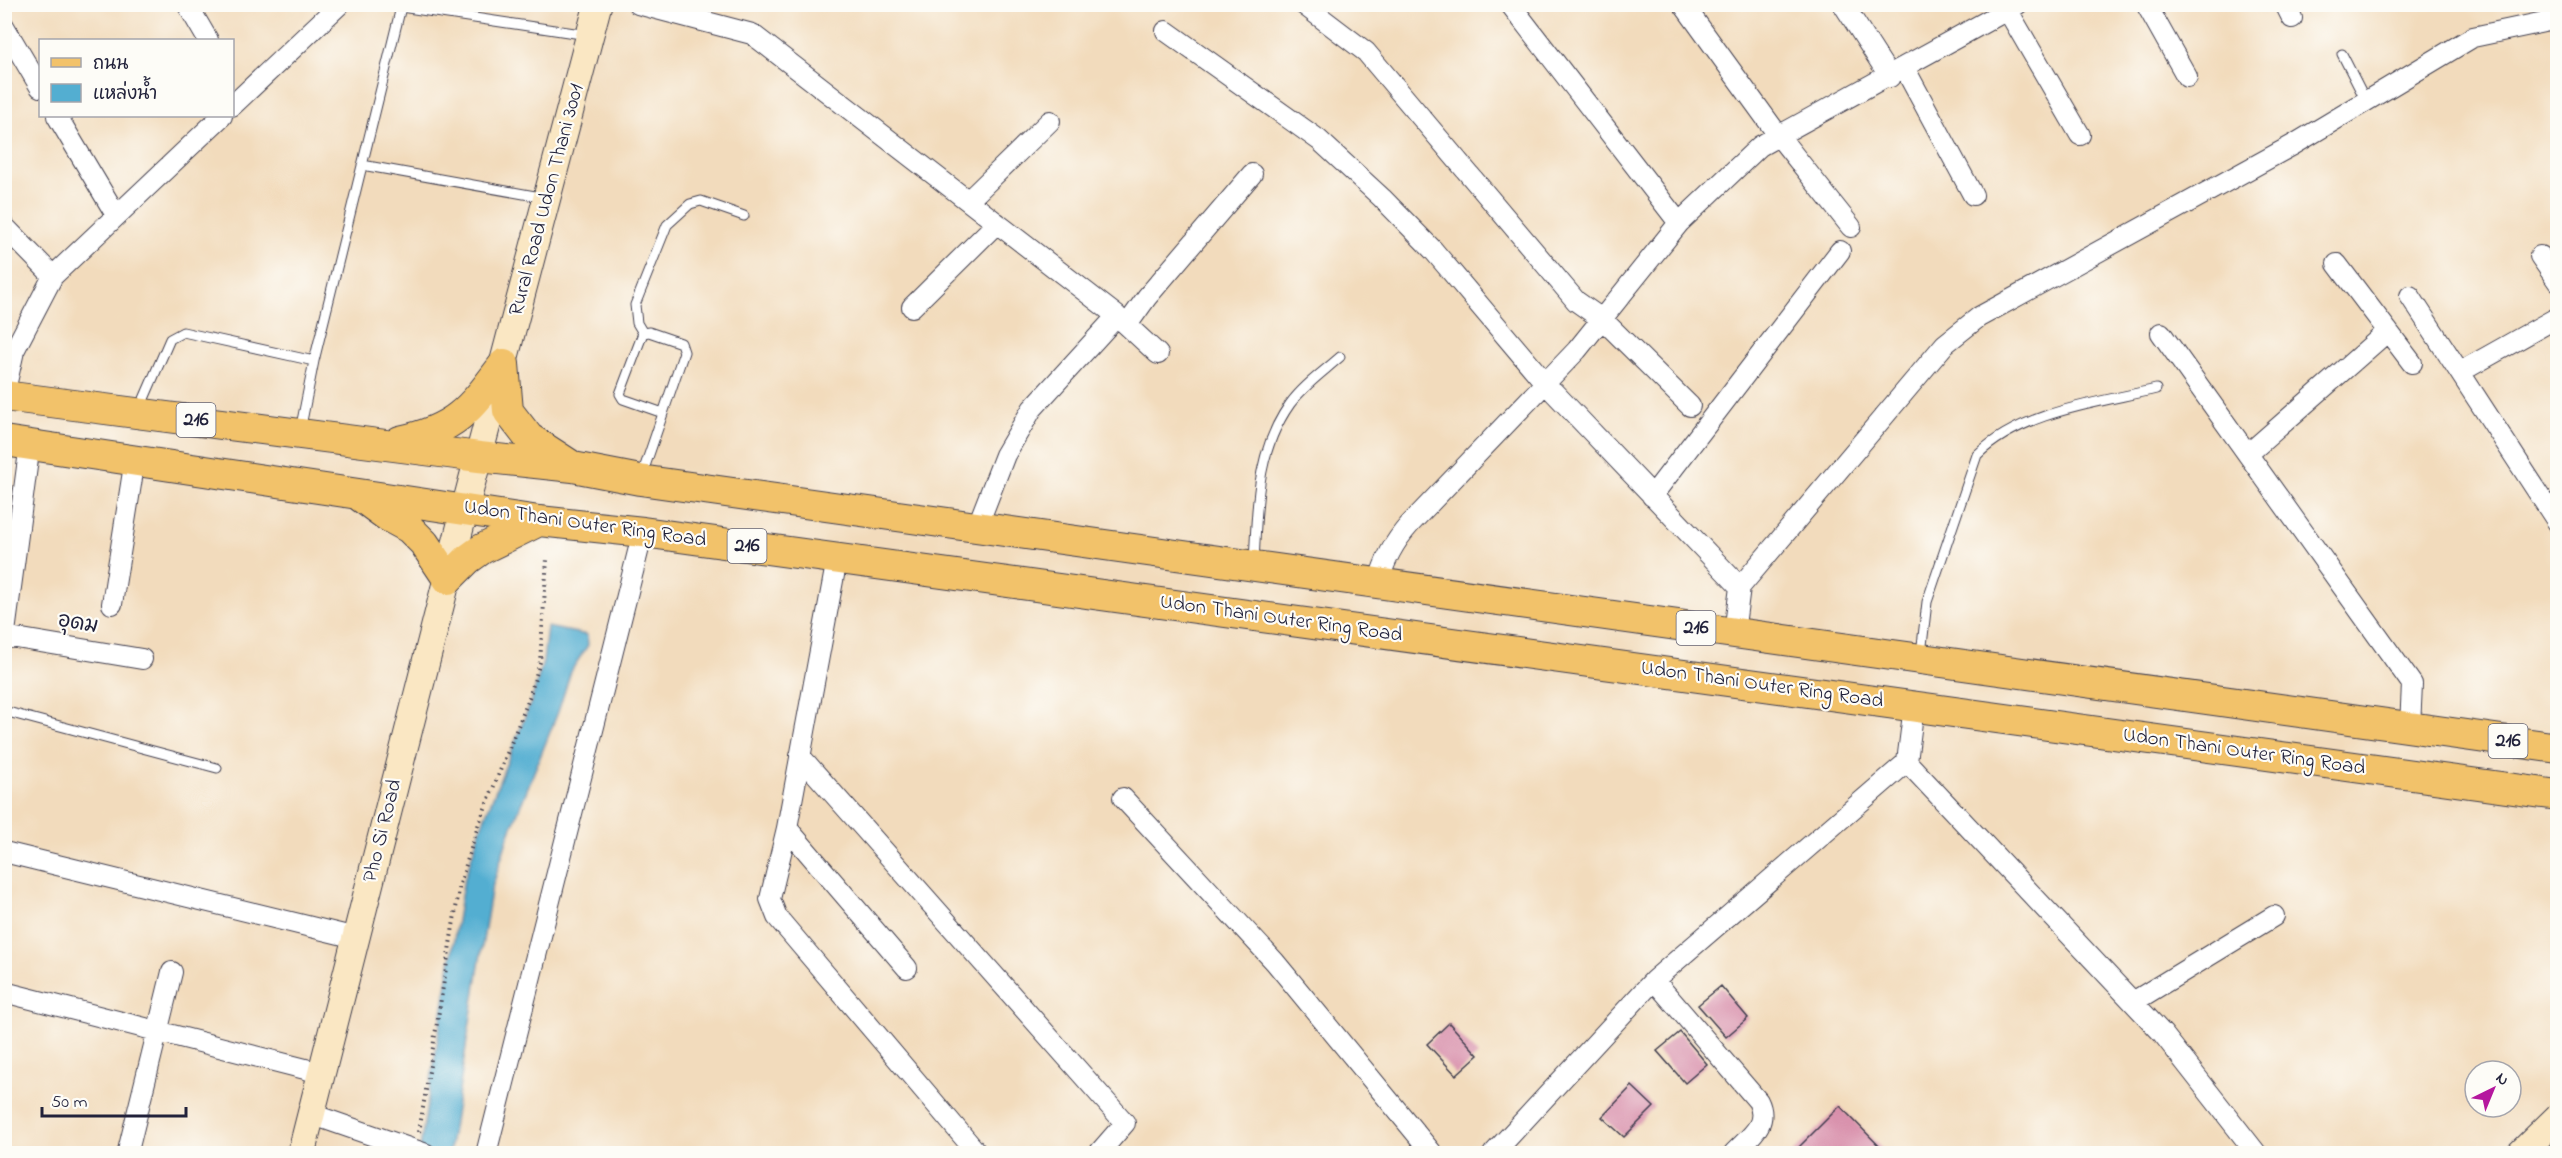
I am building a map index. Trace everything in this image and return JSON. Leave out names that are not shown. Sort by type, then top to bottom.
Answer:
[{"type":"main road","name":"Rural Road Udon Thani 3001","points":[[479,457],[598,4]]},
{"type":"main road","points":[[387,444],[426,436],[455,422],[476,402],[504,364]]},
{"type":"main road","points":[[504,364],[508,411],[529,438],[573,467]]},
{"type":"main road","name":"216","points":[[4,395],[479,457],[573,467],[640,480],[2558,748]]},
{"type":"main road","name":"Udon Thani Outer Ring Road","points":[[17,443],[465,508],[539,521],[643,532],[2558,795]]},
{"type":"main road","name":"Pho Si Road","points":[[301,1154],[479,457]]},
{"type":"main road","points":[[355,492],[387,516],[409,528],[424,543],[448,579],[468,558],[482,549],[539,521]]},
{"type":"main road","points":[[2465,782],[2558,817]]},
{"type":"main road","points":[[2520,1154],[2558,1117]]},
{"type":"street","points":[[188,4],[207,39]]},
{"type":"street","points":[[235,95],[340,4]]},
{"type":"street","points":[[638,4],[752,34],[1122,320],[1158,354]]},
{"type":"street","points":[[1303,4],[1366,52],[1576,301],[1603,320],[1690,406]]},
{"type":"street","points":[[1510,4],[1679,223]]},
{"type":"street","points":[[1683,4],[1778,135],[1851,227]]},
{"type":"street","points":[[1844,4],[1898,73],[1973,195]]},
{"type":"street","points":[[2146,4],[2187,77]]},
{"type":"street","points":[[1378,583],[1386,558],[1395,541],[1546,384],[1603,320],[1679,223],[1760,146],[1898,73],[2010,6],[2080,135]]},
{"type":"street","points":[[1734,633],[1740,587],[1945,344],[1979,317],[2293,145],[2473,37],[2558,19]]},
{"type":"street","points":[[4,26],[39,85]]},
{"type":"street","points":[[1166,31],[1319,140],[1382,198],[1433,250],[1546,384],[1740,587]]},
{"type":"street","points":[[58,117],[116,215]]},
{"type":"street","points":[[4,395],[14,351],[52,276],[221,117]]},
{"type":"street","points":[[969,200],[1050,121]]},
{"type":"street","points":[[977,527],[1005,455],[1032,409],[1147,297],[1252,174]]},
{"type":"street","points":[[912,307],[997,223]]},
{"type":"street","points":[[4,226],[52,276]]},
{"type":"street","points":[[1652,496],[1840,251]]},
{"type":"street","points":[[2540,256],[2558,282]]},
{"type":"street","points":[[2337,264],[2412,363]]},
{"type":"street","points":[[2410,296],[2558,524]]},
{"type":"street","points":[[2460,372],[2558,317]]},
{"type":"street","points":[[2248,454],[2388,331]]},
{"type":"street","points":[[2161,333],[2412,684],[2410,727]]},
{"type":"street","points":[[5,637],[17,443]]},
{"type":"street","points":[[112,604],[135,459]]},
{"type":"street","points":[[486,1154],[643,532]]},
{"type":"street","points":[[837,559],[787,828],[770,899],[777,917],[978,1154]]},
{"type":"street","name":"อุดม","points":[[5,637],[142,659]]},
{"type":"street","points":[[1493,1154],[1654,980],[1907,762],[1914,706]]},
{"type":"street","points":[[800,756],[1125,1123],[1098,1154]]},
{"type":"street","points":[[1907,762],[2163,1034],[2257,1154]]},
{"type":"street","points":[[1123,798],[1275,962],[1433,1154]]},
{"type":"street","points":[[787,828],[907,968]]},
{"type":"street","points":[[4,852],[356,938]]},
{"type":"street","points":[[2133,1002],[2274,916]]},
{"type":"street","points":[[128,1151],[172,972]]},
{"type":"street","points":[[1654,980],[1762,1109],[1764,1116],[1761,1123],[1733,1154]]},
{"type":"street","points":[[4,992],[321,1073]]},
{"type":"street","points":[[311,1114],[420,1152]]},
{"type":"lane","points":[[299,433],[314,361],[400,6],[591,36]]},
{"type":"lane","points":[[2342,54],[2366,101]]},
{"type":"lane","points":[[362,165],[548,198]]},
{"type":"lane","points":[[640,480],[683,347],[681,343],[643,333],[637,323],[635,305],[668,225],[690,204],[701,201],[744,216]]},
{"type":"lane","points":[[138,413],[170,339],[183,332],[314,361]]},
{"type":"lane","points":[[643,333],[620,394],[623,399],[663,413]]},
{"type":"lane","points":[[1254,566],[1259,475],[1275,428],[1291,403],[1340,357]]},
{"type":"lane","points":[[1920,659],[1927,602],[1977,455],[1993,440],[2051,415],[2156,389]]},
{"type":"lane","points":[[4,711],[217,768]]},
{"type":"path","points":[[420,1152],[460,884],[478,825],[528,701],[540,662],[547,559]]},
{"type":"water","points":[[547,627],[587,635],[588,645],[571,671],[558,712],[508,837],[491,891],[449,1153],[419,1154],[463,884],[481,827],[531,702],[543,662]]},
{"type":"building","points":[[1721,986],[1748,1018],[1726,1037],[1698,1005]]},
{"type":"building","points":[[1449,1023],[1478,1055],[1456,1075],[1427,1044]]},
{"type":"building","points":[[1680,1032],[1707,1064],[1685,1083],[1657,1051]]},
{"type":"building","points":[[1632,1086],[1654,1107],[1624,1137],[1602,1117]]},
{"type":"building","points":[[1840,1106],[1887,1154],[1792,1154]]}]
